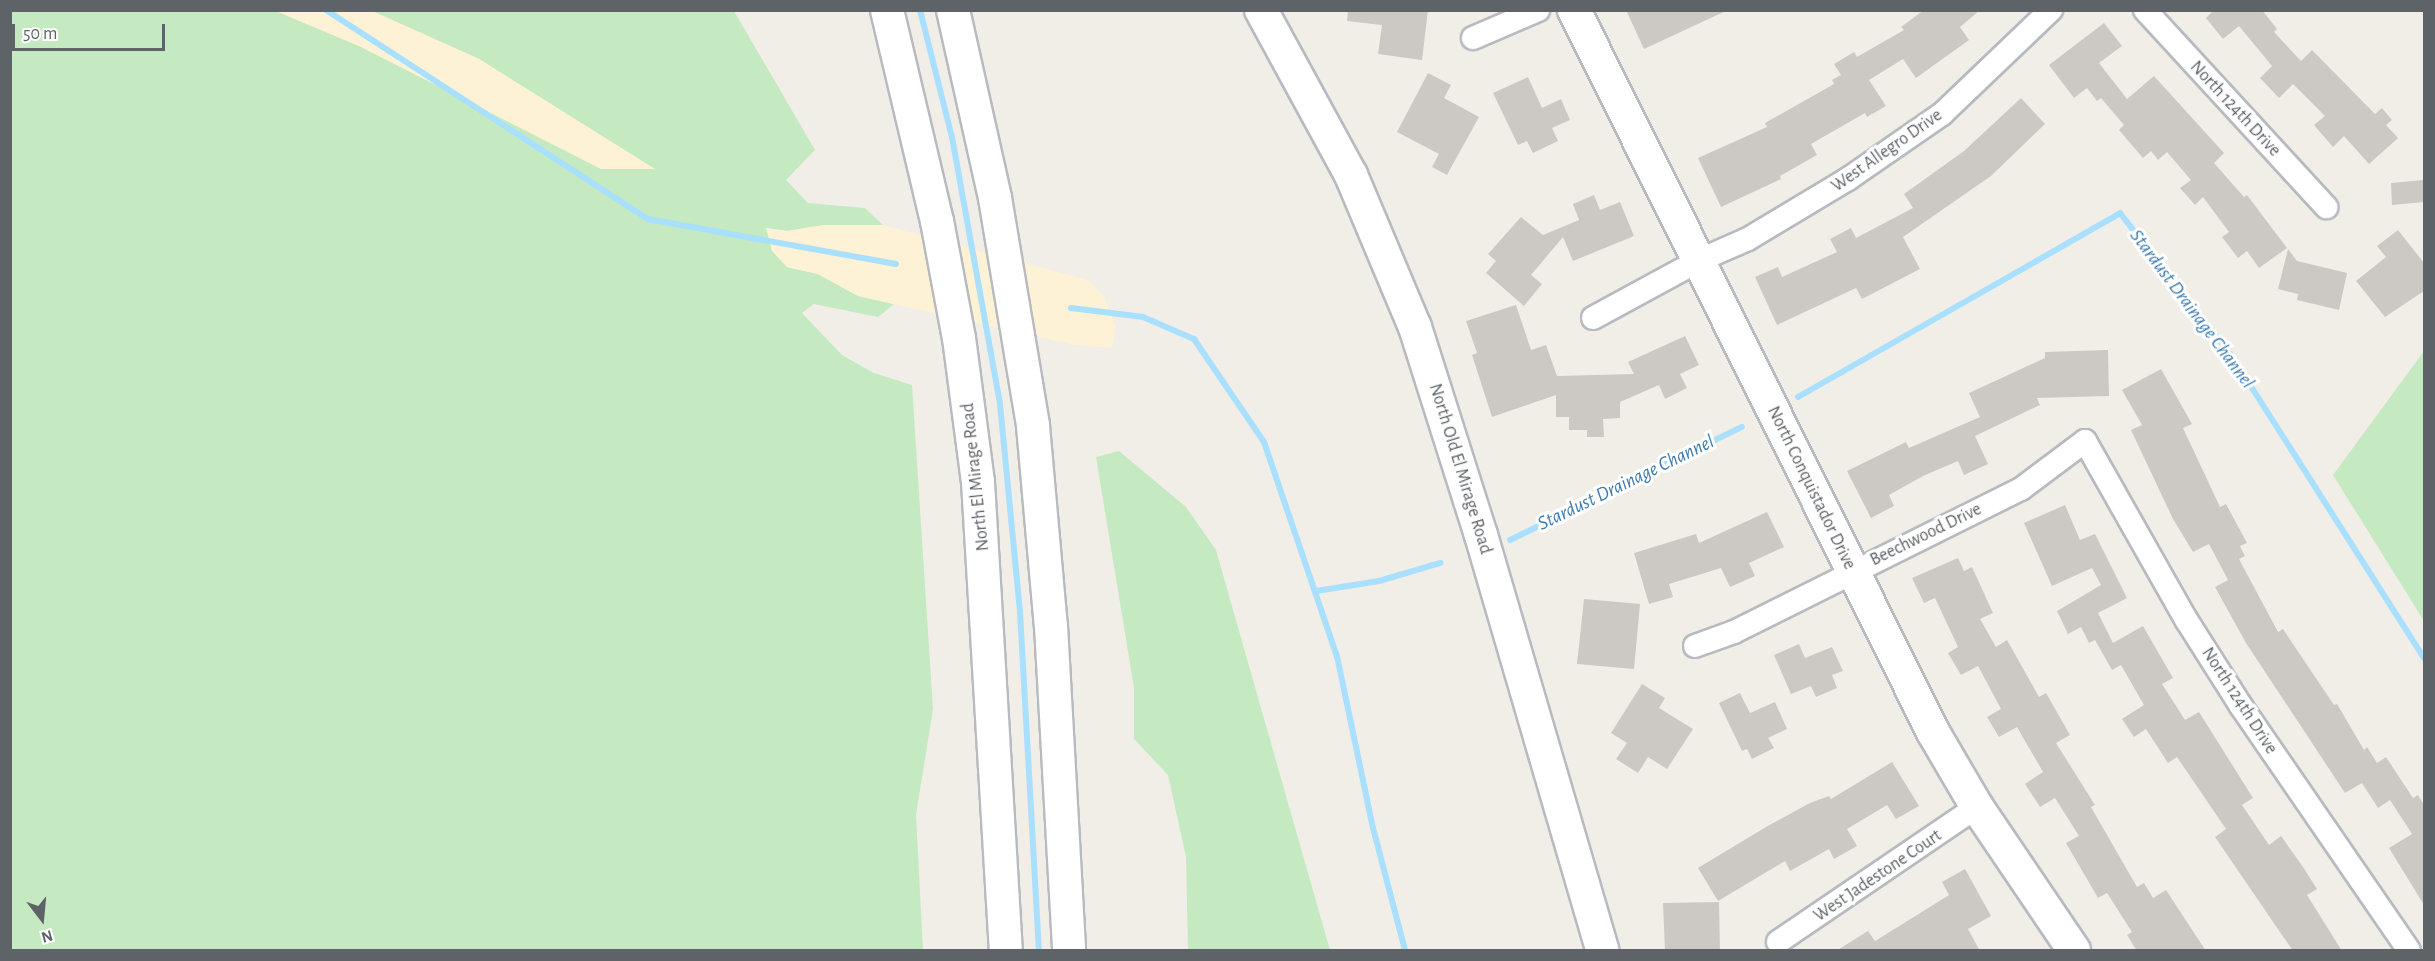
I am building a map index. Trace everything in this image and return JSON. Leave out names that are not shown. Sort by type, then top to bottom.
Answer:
[{"type":"street","name":"North El Mirage Road","points":[[888,10],[937,221],[966,392],[984,547],[1006,951]]},
{"type":"street","points":[[953,10],[1004,245],[1027,382],[1049,593],[1069,951]]},
{"type":"street","name":"North Old El Mirage Road","points":[[1261,10],[1328,130],[1388,259],[1426,360],[1491,567],[1602,951]]},
{"type":"street","points":[[1473,38],[1538,10]]},
{"type":"street","name":"North Conquistador Drive","points":[[1574,10],[1933,732],[1977,807],[2074,951]]},
{"type":"street","name":"West Allegro Drive","points":[[1593,318],[1810,204],[1942,114],[2051,10]]},
{"type":"street","name":"North 124th Drive","points":[[2145,10],[2326,207]]},
{"type":"street","name":"North 124th Drive","points":[[2085,441],[2235,697],[2409,951]]},
{"type":"street","name":"Beechwood Drive","points":[[1695,646],[1734,632],[1851,571],[2021,489],[2085,441]]},
{"type":"street","name":"West Jadestone Court","points":[[1778,942],[1977,807]]},
{"type":"green space","points":[[10,11],[276,11],[654,169],[479,59],[372,11],[734,11],[815,150],[786,180],[808,203],[865,208],[883,225],[824,225],[787,231],[766,228],[787,267],[818,274],[858,296],[894,304],[878,317],[814,304],[802,313],[842,355],[874,373],[912,385],[933,709],[916,815],[923,950],[11,950]]},
{"type":"green space","points":[[2424,351],[2424,621],[2333,475]]},
{"type":"green space","points":[[1119,451],[1186,507],[1216,550],[1330,950],[1188,950],[1186,857],[1168,775],[1134,739],[1134,688],[1096,457]]},
{"type":"sand","points":[[276,11],[372,11],[479,59],[655,169],[601,169],[361,47]]},
{"type":"sand","points":[[824,225],[883,225],[1088,280],[1104,296],[1116,328],[1112,348],[1074,345],[858,296],[818,274],[787,267],[772,251],[766,228],[787,231]]},
{"type":"building","points":[[1348,10],[1428,10],[1422,60],[1378,54],[1382,25],[1347,21]]},
{"type":"building","points":[[1626,10],[1728,10],[1644,49]]},
{"type":"building","points":[[1924,10],[1980,10],[1960,27],[1969,40],[1916,78],[1903,59],[1869,80],[1886,106],[1867,117],[1865,113],[1811,144],[1817,155],[1780,176],[1781,179],[1721,207],[1698,158],[1767,127],[1765,123],[1834,84],[1832,80],[1841,75],[1834,64],[1854,52],[1857,57],[1904,30],[1901,27]]},
{"type":"building","points":[[2214,10],[2262,10],[2277,29],[2274,32],[2301,61],[2312,50],[2375,114],[2382,108],[2392,120],[2386,125],[2398,138],[2369,164],[2344,136],[2333,147],[2314,125],[2325,116],[2293,84],[2279,98],[2260,78],[2272,66],[2239,26],[2223,39],[2206,18]]},
{"type":"building","points":[[2104,23],[2122,46],[2099,63],[2127,99],[2154,76],[2224,153],[2214,163],[2244,197],[2247,195],[2287,248],[2259,268],[2247,251],[2238,258],[2222,237],[2229,232],[2203,197],[2195,205],[2180,188],[2191,180],[2167,152],[2158,160],[2151,151],[2143,158],[2119,130],[2124,125],[2101,98],[2097,101],[2087,88],[2074,98],[2049,65]]},
{"type":"building","points":[[1428,73],[1451,85],[1444,98],[1479,117],[1447,175],[1432,167],[1439,154],[1397,132]]},
{"type":"building","points":[[1528,77],[1542,108],[1561,99],[1570,120],[1552,128],[1558,141],[1533,153],[1527,141],[1518,145],[1493,93]]},
{"type":"building","points":[[2021,98],[2045,124],[1991,176],[1903,237],[1920,269],[1862,299],[1856,288],[1777,325],[1755,277],[1778,267],[1782,277],[1837,252],[1830,239],[1851,228],[1856,238],[1913,208],[1904,194],[1964,151]]},
{"type":"building","points":[[2424,180],[2424,202],[2392,205],[2391,183]]},
{"type":"building","points":[[1594,195],[1600,210],[1620,202],[1634,236],[1573,261],[1563,237],[1531,275],[1542,284],[1524,306],[1486,273],[1496,261],[1488,254],[1521,217],[1543,235],[1579,220],[1573,204]]},
{"type":"building","points":[[2398,230],[2424,263],[2424,291],[2385,317],[2356,281],[2386,257],[2377,246]]},
{"type":"building","points":[[2288,249],[2297,261],[2347,273],[2339,310],[2297,300],[2298,294],[2278,289]]},
{"type":"building","points":[[1516,305],[1531,350],[1546,345],[1557,376],[1634,374],[1628,362],[1685,336],[1699,365],[1680,374],[1687,388],[1665,399],[1659,385],[1620,402],[1620,418],[1603,419],[1604,437],[1587,437],[1587,430],[1569,430],[1569,417],[1556,417],[1556,395],[1492,417],[1472,355],[1477,353],[1466,321]]},
{"type":"building","points":[[2108,350],[2109,396],[2037,398],[2040,405],[1975,436],[1988,464],[1964,475],[1958,461],[1923,476],[1889,495],[1894,506],[1871,518],[1847,471],[1906,442],[1909,448],[1980,417],[1969,393],[2045,358],[2045,352]]},
{"type":"building","points":[[2161,369],[2192,424],[2183,428],[2220,507],[2226,504],[2247,543],[2240,546],[2245,556],[2239,559],[2278,632],[2283,629],[2334,705],[2337,704],[2364,750],[2367,747],[2377,763],[2386,757],[2413,798],[2418,795],[2424,805],[2424,905],[2389,848],[2412,834],[2390,800],[2378,808],[2362,783],[2345,793],[2246,643],[2215,587],[2228,580],[2209,544],[2193,552],[2173,519],[2131,430],[2142,425],[2122,390]]},
{"type":"building","points":[[2065,505],[2080,540],[2095,534],[2127,598],[2098,613],[2113,643],[2143,626],[2173,678],[2162,684],[2185,720],[2199,712],[2253,798],[2242,805],[2269,845],[2281,836],[2303,867],[2317,889],[2307,895],[2342,951],[2293,951],[2215,837],[2226,829],[2177,757],[2168,763],[2146,729],[2134,737],[2122,719],[2144,705],[2121,665],[2112,670],[2095,640],[2089,643],[2081,627],[2068,634],[2057,611],[2101,585],[2092,568],[2052,586],[2024,523]]},
{"type":"building","points":[[1767,512],[1784,547],[1749,563],[1755,576],[1730,587],[1721,568],[1669,584],[1673,597],[1649,604],[1634,553],[1696,534],[1699,543]]},
{"type":"building","points":[[1958,558],[1964,571],[1972,567],[1993,613],[1980,619],[1996,647],[2007,640],[2039,697],[2046,693],[2070,735],[2056,743],[2095,805],[2091,807],[2137,887],[2144,883],[2153,898],[2166,890],[2206,951],[2137,951],[2127,935],[2132,932],[2107,893],[2098,898],[2066,843],[2079,836],[2055,798],[2040,807],[2025,784],[2043,772],[2017,727],[1999,737],[1987,717],[2001,709],[1978,666],[1961,675],[1948,653],[1958,647],[1935,598],[1924,603],[1912,578]]},
{"type":"building","points":[[1584,599],[1640,604],[1634,669],[1577,664]]},
{"type":"building","points":[[1799,644],[1805,658],[1832,647],[1843,671],[1832,675],[1837,688],[1816,697],[1811,686],[1791,694],[1774,655]]},
{"type":"building","points":[[1642,684],[1665,698],[1659,708],[1693,729],[1667,769],[1648,757],[1638,773],[1616,759],[1627,743],[1611,733]]},
{"type":"building","points":[[1740,693],[1750,713],[1775,702],[1787,729],[1768,738],[1774,748],[1752,759],[1747,749],[1742,751],[1719,703]]},
{"type":"building","points":[[1892,762],[1919,806],[1896,819],[1887,805],[1847,829],[1857,846],[1834,859],[1829,849],[1790,871],[1785,861],[1718,901],[1698,868],[1766,827],[1810,803],[1829,796],[1831,799]]},
{"type":"building","points":[[1965,869],[1991,916],[1968,929],[1980,951],[1836,951],[1868,931],[1875,941],[1949,895],[1942,882]]},
{"type":"building","points":[[1719,902],[1720,951],[1665,951],[1663,903]]},
{"type":"waterway","points":[[326,10],[648,219],[896,264]]},
{"type":"waterway","points":[[920,10],[952,137],[1000,404],[1020,612],[1039,950]]},
{"type":"waterway","name":"Stardust Drainage Channel","points":[[1798,397],[2120,213],[2231,355],[2424,658]]},
{"type":"waterway","points":[[1071,308],[1143,317],[1194,339],[1264,442],[1337,656],[1373,828],[1405,950]]},
{"type":"waterway","name":"Stardust Drainage Channel","points":[[1510,540],[1742,427]]},
{"type":"waterway","name":"Stardust Drainage Channel","points":[[1316,591],[1379,581],[1440,563]]}]
